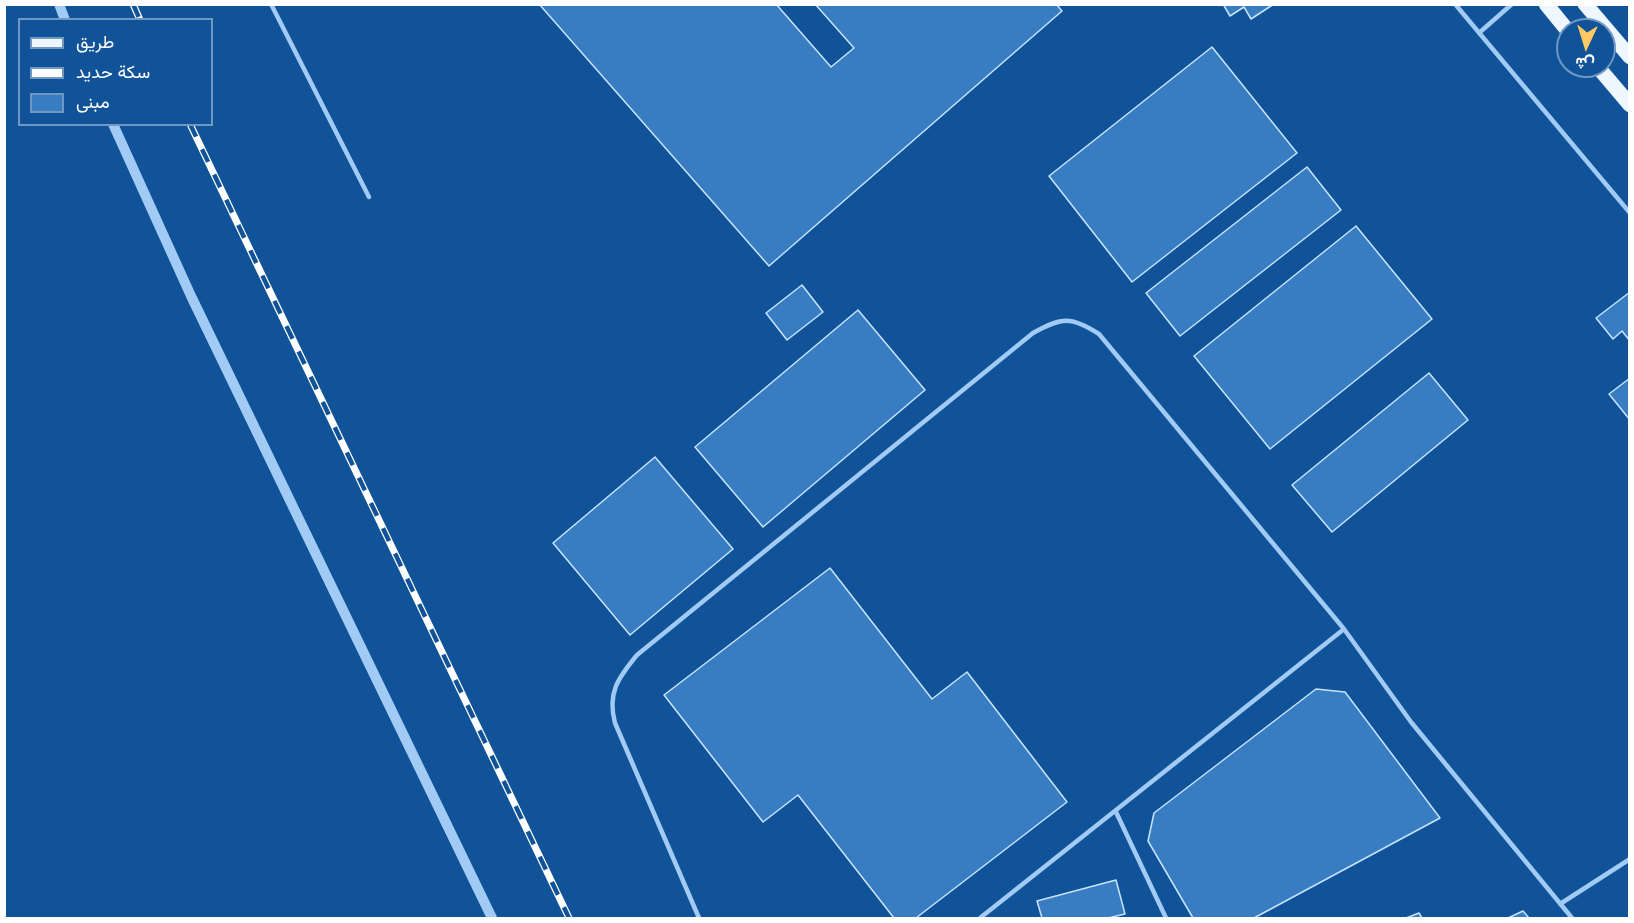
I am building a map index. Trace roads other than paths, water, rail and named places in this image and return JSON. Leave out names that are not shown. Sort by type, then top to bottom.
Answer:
[{"type":"main road","points":[[1546,4],[1557,18]]},
{"type":"main road","points":[[1585,4],[1629,57]]},
{"type":"main road","points":[[1607,78],[1629,105]]},
{"type":"street","points":[[114,126],[191,296],[492,918]]},
{"type":"lane","points":[[271,4],[369,197]]},
{"type":"lane","points":[[1455,4],[1629,213]]},
{"type":"lane","points":[[1479,33],[1512,4]]},
{"type":"lane","points":[[699,918],[615,723],[611,706],[616,686],[624,671],[646,648],[1033,333],[1051,323],[1070,320],[1082,323],[1099,334],[1344,629],[1412,722],[1572,918]]},
{"type":"lane","points":[[980,918],[1344,629]]},
{"type":"lane","points":[[1116,812],[1166,918]]},
{"type":"lane","points":[[1560,904],[1629,859]]},
{"type":"railway","points":[[133,4],[139,18]]},
{"type":"railway","points":[[191,126],[569,918]]}]
